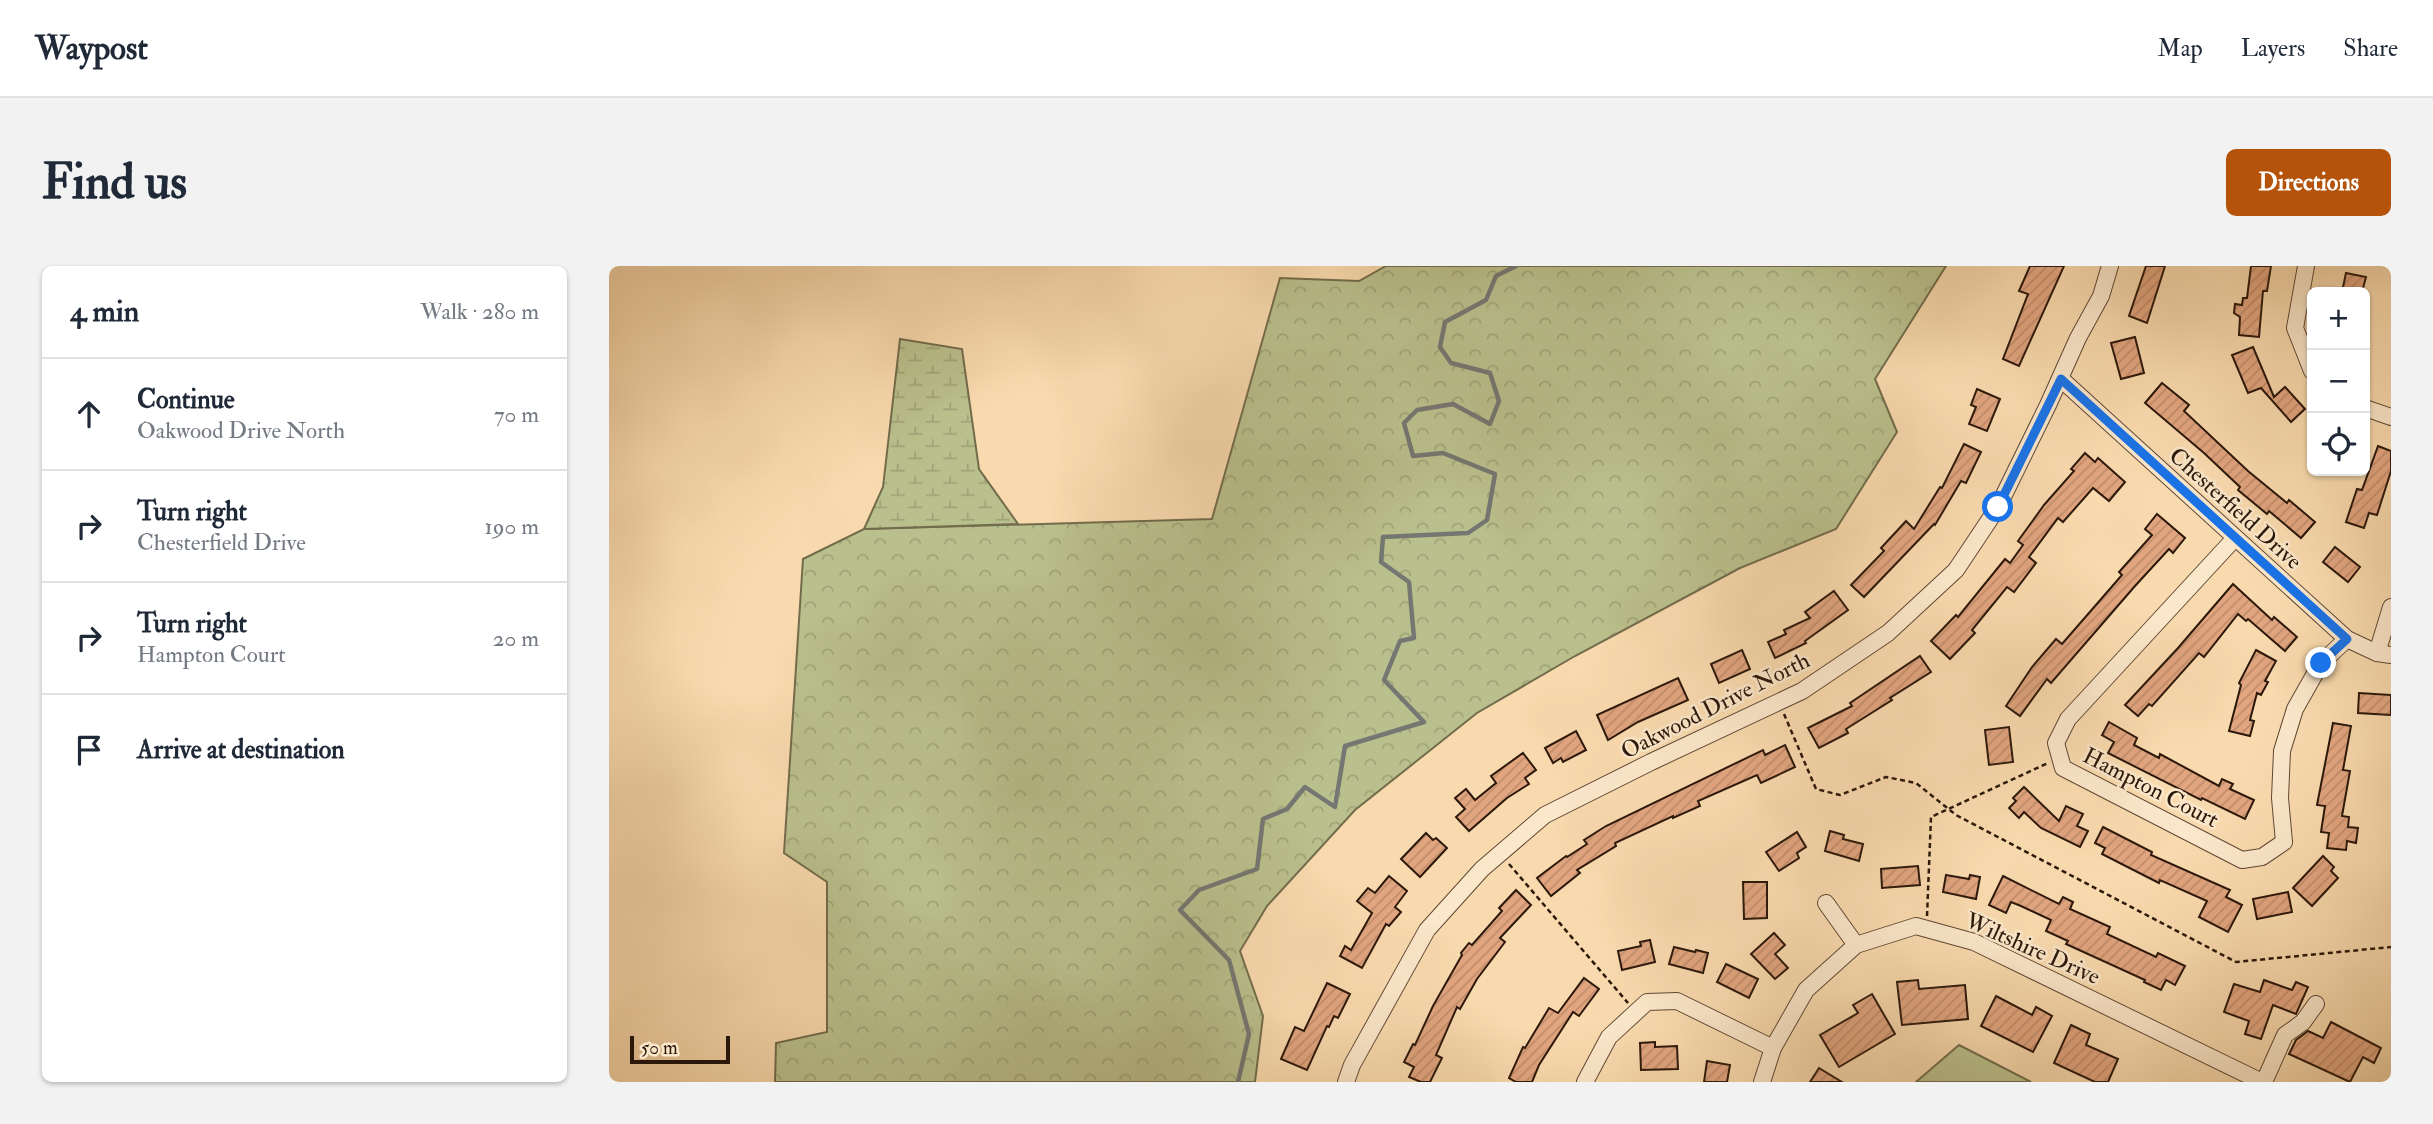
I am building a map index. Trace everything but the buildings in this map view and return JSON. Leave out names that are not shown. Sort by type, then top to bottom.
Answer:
[{"type":"street","name":"Oakwood Drive North","points":[[1346,1082],[1352,1065],[1427,930],[1482,869],[1545,815],[1802,691],[1888,632],[1956,570],[1998,507],[2061,379],[2078,338],[2101,296],[2111,266]]},
{"type":"street","points":[[2306,266],[2295,328],[2307,358]]},
{"type":"street","name":"Chesterfield Drive","points":[[2061,379],[2347,639],[2384,654]]},
{"type":"street","points":[[2370,410],[2391,417]]},
{"type":"street","name":"Hampton Court","points":[[2235,538],[2067,719],[2056,743],[2063,768],[2242,860],[2263,857],[2284,842],[2280,799],[2282,751],[2295,709],[2321,663],[2347,639]]},
{"type":"street","points":[[2384,654],[2391,607]]},
{"type":"street","points":[[1826,903],[1856,945]]},
{"type":"street","name":"Wiltshire Drive","points":[[1762,1082],[1773,1048],[1806,990],[1856,945],[1916,926],[1974,942],[2263,1082]]},
{"type":"street","points":[[1585,1082],[1609,1037],[1647,1002],[1677,1001],[1773,1048]]},
{"type":"street","points":[[2263,1082],[2285,1035],[2303,1022],[2316,1003]]},
{"type":"path","points":[[1779,702],[1816,789],[1840,795],[1886,777],[1916,783],[1956,815],[2236,962],[2391,947]]},
{"type":"path","points":[[1927,929],[1931,817],[2060,757]]},
{"type":"path","points":[[1500,854],[1636,1012]]},
{"type":"green space","points":[[1386,266],[1946,266],[1875,379],[1897,432],[1836,529],[1740,568],[1575,656],[1477,713],[1355,810],[1267,906],[1240,951],[1263,1016],[1255,1082],[775,1082],[776,1043],[827,1032],[827,882],[784,853],[803,559],[864,529],[1212,519],[1280,278],[1359,281]]},
{"type":"green space","points":[[900,339],[962,349],[979,469],[1018,524],[864,529],[883,487]]},
{"type":"green space","points":[[1959,1045],[2031,1082],[1916,1082]]},
{"type":"waterway","points":[[1238,1082],[1249,1034],[1229,960],[1180,910],[1199,890],[1257,869],[1263,819],[1287,809],[1305,787],[1335,807],[1345,746],[1424,722],[1384,680],[1400,641],[1414,638],[1409,582],[1381,562],[1383,537],[1468,533],[1487,520],[1495,474],[1443,453],[1413,456],[1404,423],[1417,410],[1453,404],[1490,424],[1499,401],[1490,373],[1451,363],[1440,347],[1445,322],[1486,300],[1496,276],[1516,266]]},
{"type":"route","points":[[1998,507],[2061,379],[2347,639],[2321,663]]}]
